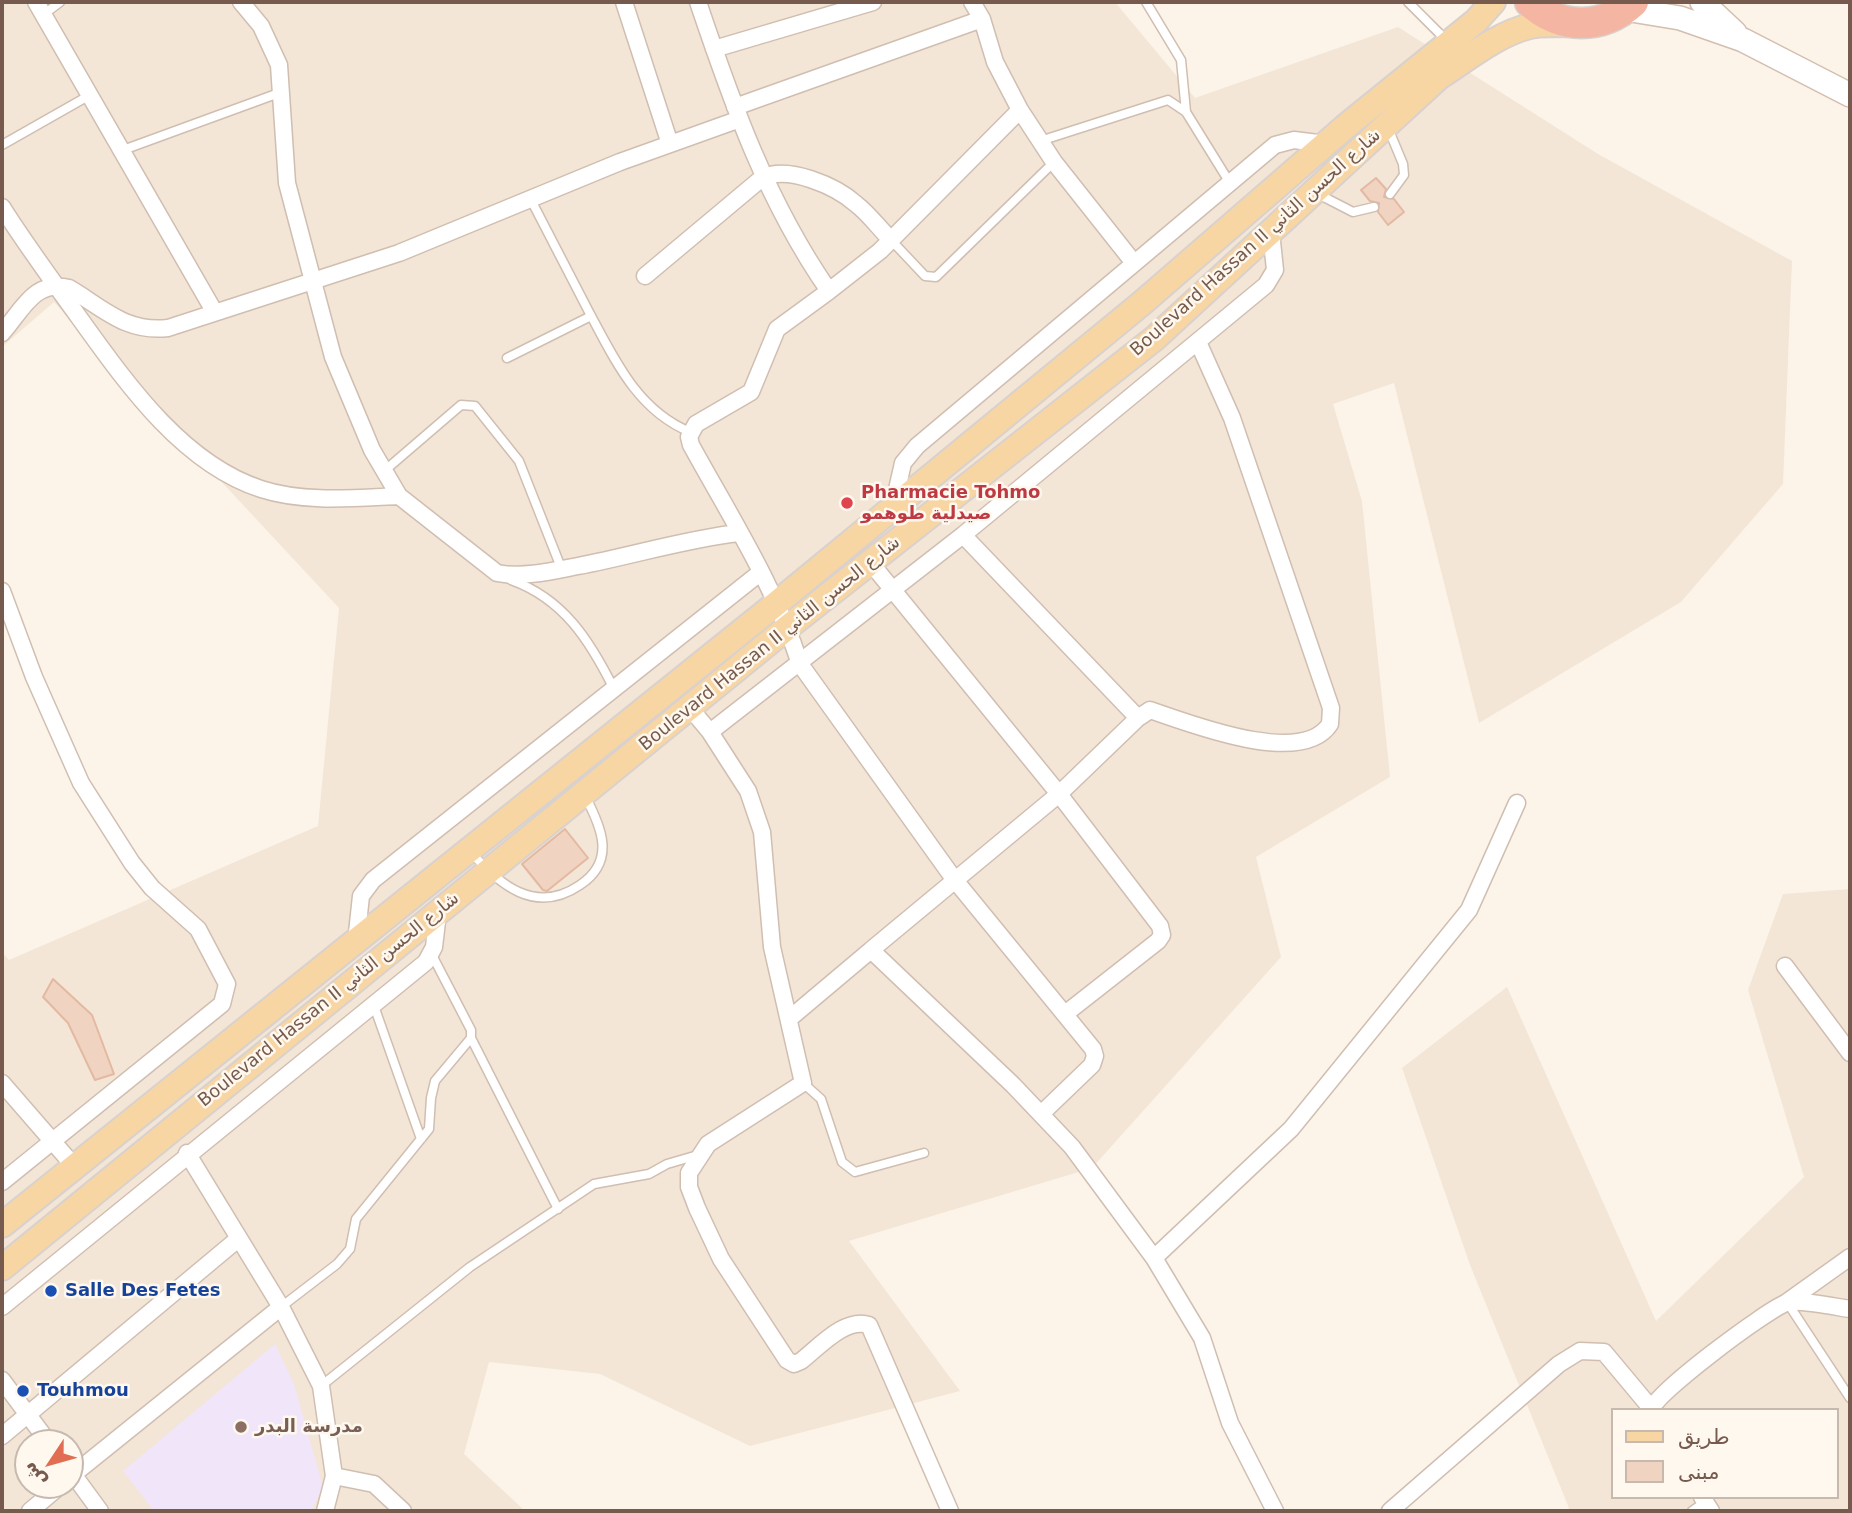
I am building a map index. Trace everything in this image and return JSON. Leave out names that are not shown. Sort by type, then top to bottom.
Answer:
[{"type":"highway","points":[[1530,2],[1557,20],[1580,24],[1608,19],[1629,6]]},
{"type":"main road","name":"Boulevard Hassan II شارع الحسن الثاني","points":[[2,1225],[777,603],[1162,286],[1326,144],[1449,43],[1493,2]]},
{"type":"main road","name":"Boulevard Hassan II شارع الحسن الثاني","points":[[2,1268],[788,627],[1155,338],[1439,77],[1505,36],[1537,25],[1580,24]]},
{"type":"street","points":[[241,2],[273,45],[279,65],[279,93],[288,183],[333,357],[383,472],[399,496],[497,573],[562,570],[699,539],[739,533]]},
{"type":"street","points":[[624,2],[670,144]]},
{"type":"street","points":[[698,2],[762,178],[807,259],[829,291]]},
{"type":"street","points":[[714,48],[873,2]]},
{"type":"street","points":[[972,2],[982,19],[995,62],[1020,110],[1054,162],[1134,263]]},
{"type":"street","points":[[1702,2],[1743,40]]},
{"type":"street","points":[[1629,6],[1680,18],[1743,40],[1850,95]]},
{"type":"street","points":[[40,8],[214,311]]},
{"type":"street","points":[[2,334],[38,290],[53,285],[69,288],[131,326],[147,330],[168,328],[400,253],[530,198],[670,144],[738,113],[982,19]]},
{"type":"street","points":[[1020,110],[891,240],[777,329],[751,392],[696,424],[690,432],[691,444],[777,603],[800,664],[954,878],[1065,1014],[1095,1056],[1092,1065],[1041,1114]]},
{"type":"street","points":[[893,507],[903,463],[917,446],[1134,263],[1284,141],[1326,144]]},
{"type":"street","points":[[645,276],[762,178],[783,174],[843,194],[891,240]]},
{"type":"street","points":[[2,207],[53,285],[129,387],[161,422],[226,472],[262,489],[321,498],[399,496]]},
{"type":"street","points":[[710,733],[963,535],[1198,342],[1270,279],[1276,259],[1271,232]]},
{"type":"street","points":[[789,1019],[954,878],[1059,794],[1138,718],[1150,710],[1229,736],[1277,743],[1317,738],[1330,724],[1331,708],[1237,431],[1198,342]]},
{"type":"street","points":[[963,535],[1138,718]]},
{"type":"street","points":[[870,562],[1059,794],[1160,926],[1162,934],[1158,941],[1065,1014]]},
{"type":"street","points":[[356,942],[361,896],[373,880],[761,572]]},
{"type":"street","points":[[2,591],[34,677],[81,783],[132,863],[152,888],[198,929],[210,947],[227,984],[222,1004],[2,1182]]},
{"type":"street","points":[[690,708],[748,791],[762,832],[772,947],[803,1083],[708,1144],[689,1173],[689,1187],[721,1259],[787,1360],[794,1364],[801,1361],[844,1328],[859,1322],[869,1325],[950,1511]]},
{"type":"street","points":[[1154,1258],[1291,1129],[1469,910],[1517,803]]},
{"type":"street","points":[[2,1307],[187,1153],[426,962],[432,955],[438,913]]},
{"type":"street","points":[[871,950],[1072,1147],[1154,1258],[1202,1338],[1230,1423],[1275,1511]]},
{"type":"street","points":[[1785,966],[1850,1053]]},
{"type":"street","points":[[2,1083],[74,1166]]},
{"type":"street","points":[[187,1153],[281,1307],[321,1386],[334,1476],[325,1511]]},
{"type":"street","points":[[2,1436],[238,1240]]},
{"type":"street","points":[[1651,1408],[1712,1353],[1850,1257]]},
{"type":"street","points":[[1787,1302],[1850,1308]]},
{"type":"street","points":[[84,1464],[281,1307]]},
{"type":"street","points":[[1390,1511],[1559,1364],[1580,1351],[1604,1352],[1649,1408]]},
{"type":"street","points":[[2,1380],[39,1429]]},
{"type":"street","points":[[334,1476],[374,1484],[403,1511]]},
{"type":"street","points":[[84,1494],[100,1511]]},
{"type":"street","points":[[30,1511],[43,1499]]},
{"type":"lane","points":[[40,8],[60,2]]},
{"type":"lane","points":[[1146,2],[1181,60],[1186,112]]},
{"type":"lane","points":[[1408,2],[1449,43]]},
{"type":"lane","points":[[123,150],[279,93]]},
{"type":"lane","points":[[2,145],[90,95]]},
{"type":"lane","points":[[1040,141],[1168,100],[1186,112],[1230,183]]},
{"type":"lane","points":[[1386,123],[1404,170],[1402,178],[1390,194]]},
{"type":"lane","points":[[891,240],[925,276],[936,277],[1054,162]]},
{"type":"lane","points":[[1312,191],[1353,212],[1374,207]]},
{"type":"lane","points":[[530,198],[624,376],[637,393],[670,424],[690,432]]},
{"type":"lane","points":[[507,358],[591,316]]},
{"type":"lane","points":[[383,472],[461,405],[475,406],[519,461],[562,570]]},
{"type":"lane","points":[[497,573],[532,588],[556,603],[578,627],[614,689]]},
{"type":"lane","points":[[469,850],[488,871],[512,888],[540,899],[565,895],[597,871],[604,851],[599,823],[584,794]]},
{"type":"lane","points":[[432,955],[558,1209]]},
{"type":"lane","points":[[373,1003],[421,1139]]},
{"type":"lane","points":[[281,1307],[337,1264],[350,1249],[356,1219],[429,1129],[430,1098],[435,1081],[471,1038]]},
{"type":"lane","points":[[803,1083],[821,1099],[842,1162],[849,1170],[855,1172],[924,1153]]},
{"type":"lane","points":[[321,1386],[470,1267],[594,1184],[649,1174],[667,1164],[699,1155]]},
{"type":"lane","points":[[1787,1302],[1850,1398]]},
{"type":"shaded area","points":[[2,2],[1115,2],[1195,98],[1398,27],[1598,154],[1792,261],[1783,484],[1681,602],[1479,723],[1394,383],[1333,404],[1362,501],[1390,777],[1256,857],[1281,957],[1092,1168],[849,1241],[960,1391],[750,1446],[600,1374],[489,1362],[464,1454],[525,1511],[2,1511],[2,952],[9,960],[318,826],[339,608],[54,302],[2,347]]},
{"type":"shaded area","points":[[1850,889],[1850,1511],[1566,1511],[1569,1508],[1470,1265],[1402,1068],[1507,987],[1656,1321],[1804,1177],[1748,990],[1783,894]]},
{"type":"shaded area","name":"مدرسة البدر","points":[[275,1344],[294,1384],[323,1487],[311,1511],[154,1511],[123,1471]]},
{"type":"building","points":[[1376,178],[1386,189],[1384,197],[1394,199],[1404,212],[1388,225],[1378,212],[1379,203],[1370,201],[1361,190]]},
{"type":"building","points":[[565,829],[588,858],[547,891],[543,890],[522,864]]},
{"type":"building","points":[[53,979],[92,1015],[114,1074],[95,1080],[68,1023],[43,997]]},
{"type":"place","name":"Pharmacie Tohmo صيدلية طوهمو","points":[[847,503]]},
{"type":"place","name":"Salle Des Fetes","points":[[51,1291]]},
{"type":"place","name":"Touhmou","points":[[23,1391]]},
{"type":"place","name":"مدرسة البدر","points":[[241,1427]]}]
